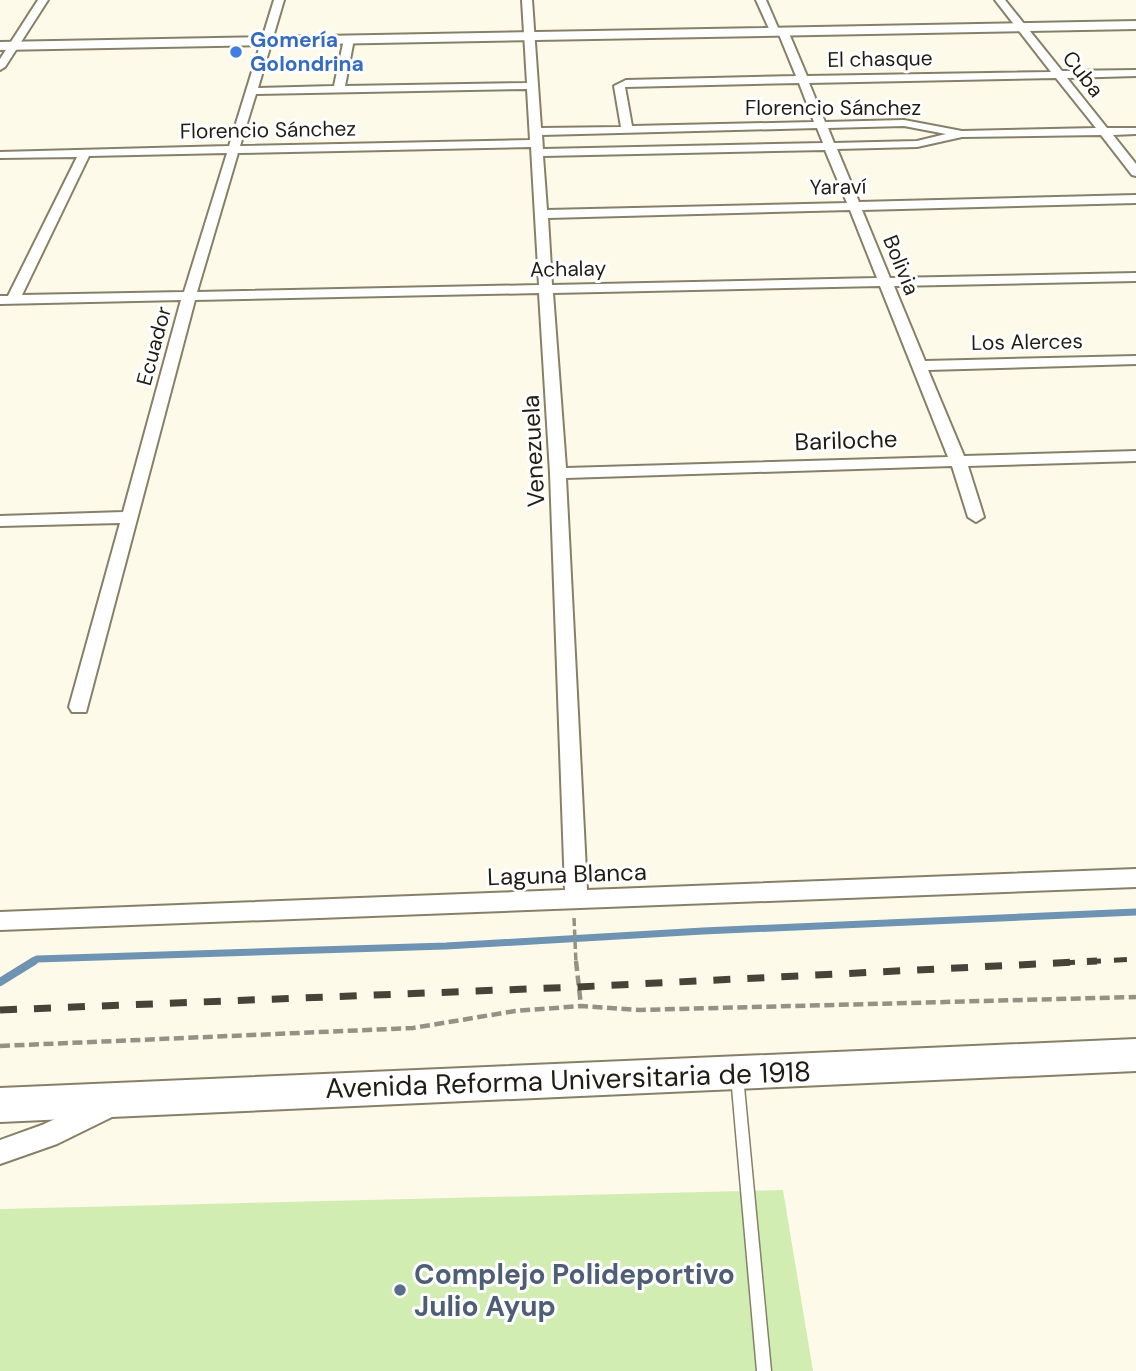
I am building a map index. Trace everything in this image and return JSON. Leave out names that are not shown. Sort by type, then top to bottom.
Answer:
[{"type":"main road","points":[[7,46],[1136,25]]},
{"type":"main road","name":"Avenida Reforma Universitaria de 1918","points":[[0,1105],[1136,1055]]},
{"type":"street","points":[[0,67],[7,46],[43,0]]},
{"type":"street","name":"Ecuador","points":[[79,707],[189,297],[279,0]]},
{"type":"street","name":"Venezuela","points":[[527,0],[558,473],[576,900]]},
{"type":"street","name":"Bolivia","points":[[761,0],[803,79],[958,461],[976,517]]},
{"type":"street","name":"Cuba","points":[[1000,0],[1136,172]]},
{"type":"street","points":[[339,89],[349,39]]},
{"type":"street","name":"El chasque","points":[[627,130],[619,86],[626,83],[1136,74]]},
{"type":"street","points":[[252,91],[533,86]]},
{"type":"street","name":"Florencio Sánchez","points":[[536,143],[627,130],[904,123],[962,134]]},
{"type":"street","name":"Florencio Sánchez","points":[[0,155],[536,143],[830,147],[917,144],[962,134],[1136,131]]},
{"type":"street","points":[[6,300],[85,153]]},
{"type":"street","name":"Yaraví","points":[[541,214],[1136,198]]},
{"type":"street","name":"Achalay","points":[[6,300],[1136,277]]},
{"type":"street","name":"Los Alerces","points":[[919,366],[1136,360]]},
{"type":"street","name":"Bariloche","points":[[558,473],[1136,456]]},
{"type":"street","points":[[0,521],[130,517]]},
{"type":"street","name":"Laguna Blanca","points":[[0,921],[1136,878]]},
{"type":"street","points":[[0,1152],[48,1135],[122,1099]]},
{"type":"lane","points":[[737,1072],[764,1371]]},
{"type":"path","points":[[573,928],[581,1006]]},
{"type":"path","points":[[0,1046],[413,1028],[515,1012],[581,1006],[640,1010],[1136,997]]},
{"type":"green space","name":"Complejo Polideportivo Julio Ayup","points":[[783,1190],[813,1371],[0,1371],[0,1209]]},
{"type":"waterway","points":[[34,961],[446,946],[703,931],[1136,912]]},
{"type":"waterway","points":[[0,982],[34,961]]},
{"type":"railway","points":[[1062,963],[1136,959]]},
{"type":"railway","points":[[0,1010],[577,987],[1097,961]]},
{"type":"place","name":"Gomería Golondrina","points":[[236,52]]},
{"type":"place","name":"Complejo Polideportivo Julio Ayup","points":[[400,1290]]}]
